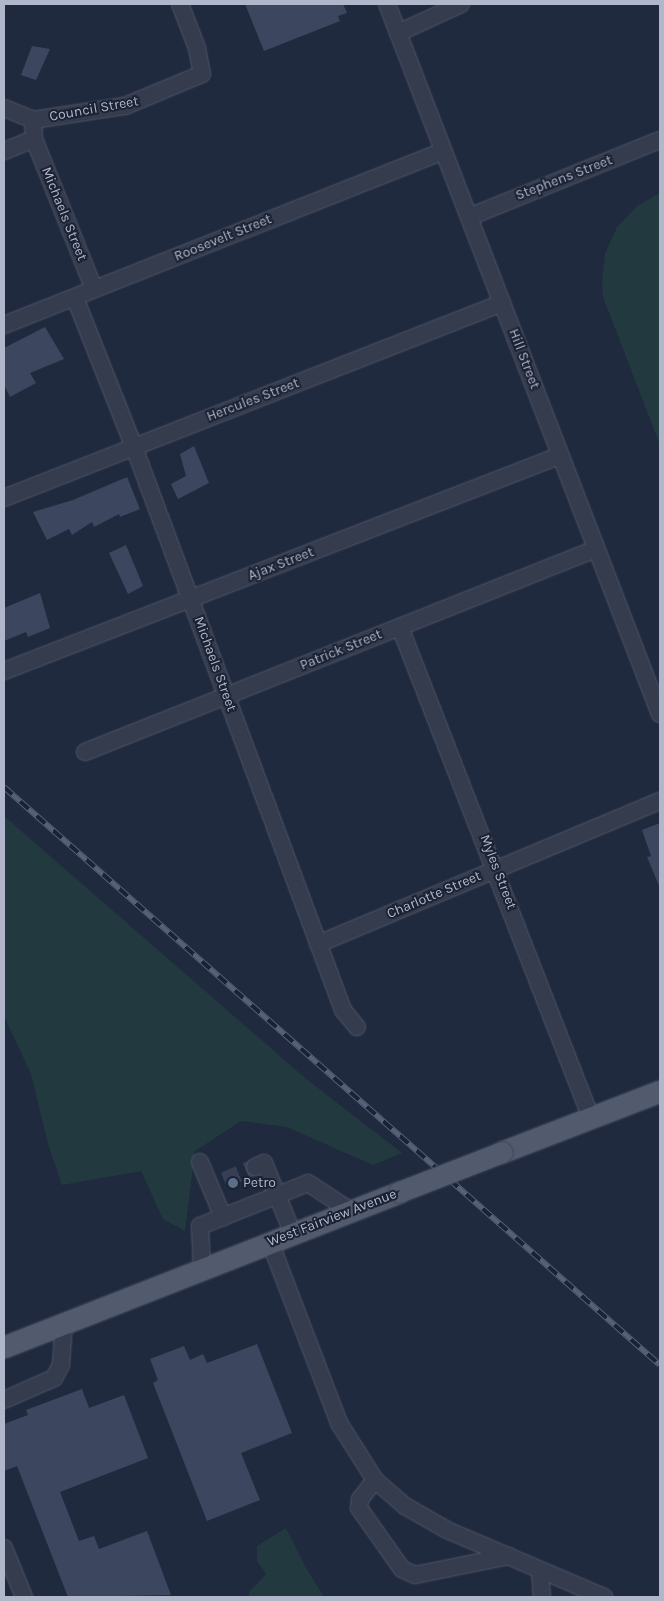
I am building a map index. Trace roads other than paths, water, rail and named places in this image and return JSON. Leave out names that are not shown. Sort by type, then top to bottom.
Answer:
[{"type":"main road","name":"West Fairview Avenue","points":[[4,1347],[660,1091]]},
{"type":"street","name":"Council Street","points":[[34,140],[33,120],[125,106],[202,74],[197,48],[180,4]]},
{"type":"street","name":"Hill Street","points":[[387,4],[559,456],[660,714]]},
{"type":"street","points":[[398,33],[461,4]]},
{"type":"street","points":[[4,108],[33,120]]},
{"type":"street","points":[[4,151],[34,140]]},
{"type":"street","name":"Michaels Street","points":[[34,140],[94,288]]},
{"type":"street","name":"Stephens Street","points":[[469,216],[660,140]]},
{"type":"street","name":"Roosevelt Street","points":[[4,326],[75,298],[94,288],[443,151]]},
{"type":"street","name":"Michaels Street","points":[[75,298],[134,447],[343,1010],[357,1027]]},
{"type":"street","name":"Hercules Street","points":[[4,498],[502,303]]},
{"type":"street","name":"Ajax Street","points":[[4,671],[559,456]]},
{"type":"street","name":"Patrick Street","points":[[85,752],[596,549]]},
{"type":"street","name":"Myles Street","points":[[400,627],[497,869],[591,1118]]},
{"type":"street","name":"Charlotte Street","points":[[318,944],[660,801]]},
{"type":"street","points":[[200,1162],[217,1182],[223,1217]]},
{"type":"street","points":[[255,1167],[264,1164],[293,1234]]},
{"type":"street","points":[[202,1269],[200,1226],[308,1182],[351,1211]]},
{"type":"street","points":[[270,1242],[340,1424],[375,1480],[405,1506],[447,1530],[604,1597]]},
{"type":"street","points":[[4,1400],[54,1378],[61,1365],[64,1323]]},
{"type":"street","points":[[375,1480],[360,1499],[359,1508],[402,1569],[415,1575],[509,1556]]},
{"type":"street","points":[[4,1548],[24,1597]]},
{"type":"street","points":[[540,1570],[542,1597]]},
{"type":"tunnel","points":[[224,1180],[255,1167]]},
{"type":"railway","points":[[4,787],[660,1365]]},
{"type":"place","name":"Petro","points":[[233,1183]]}]
